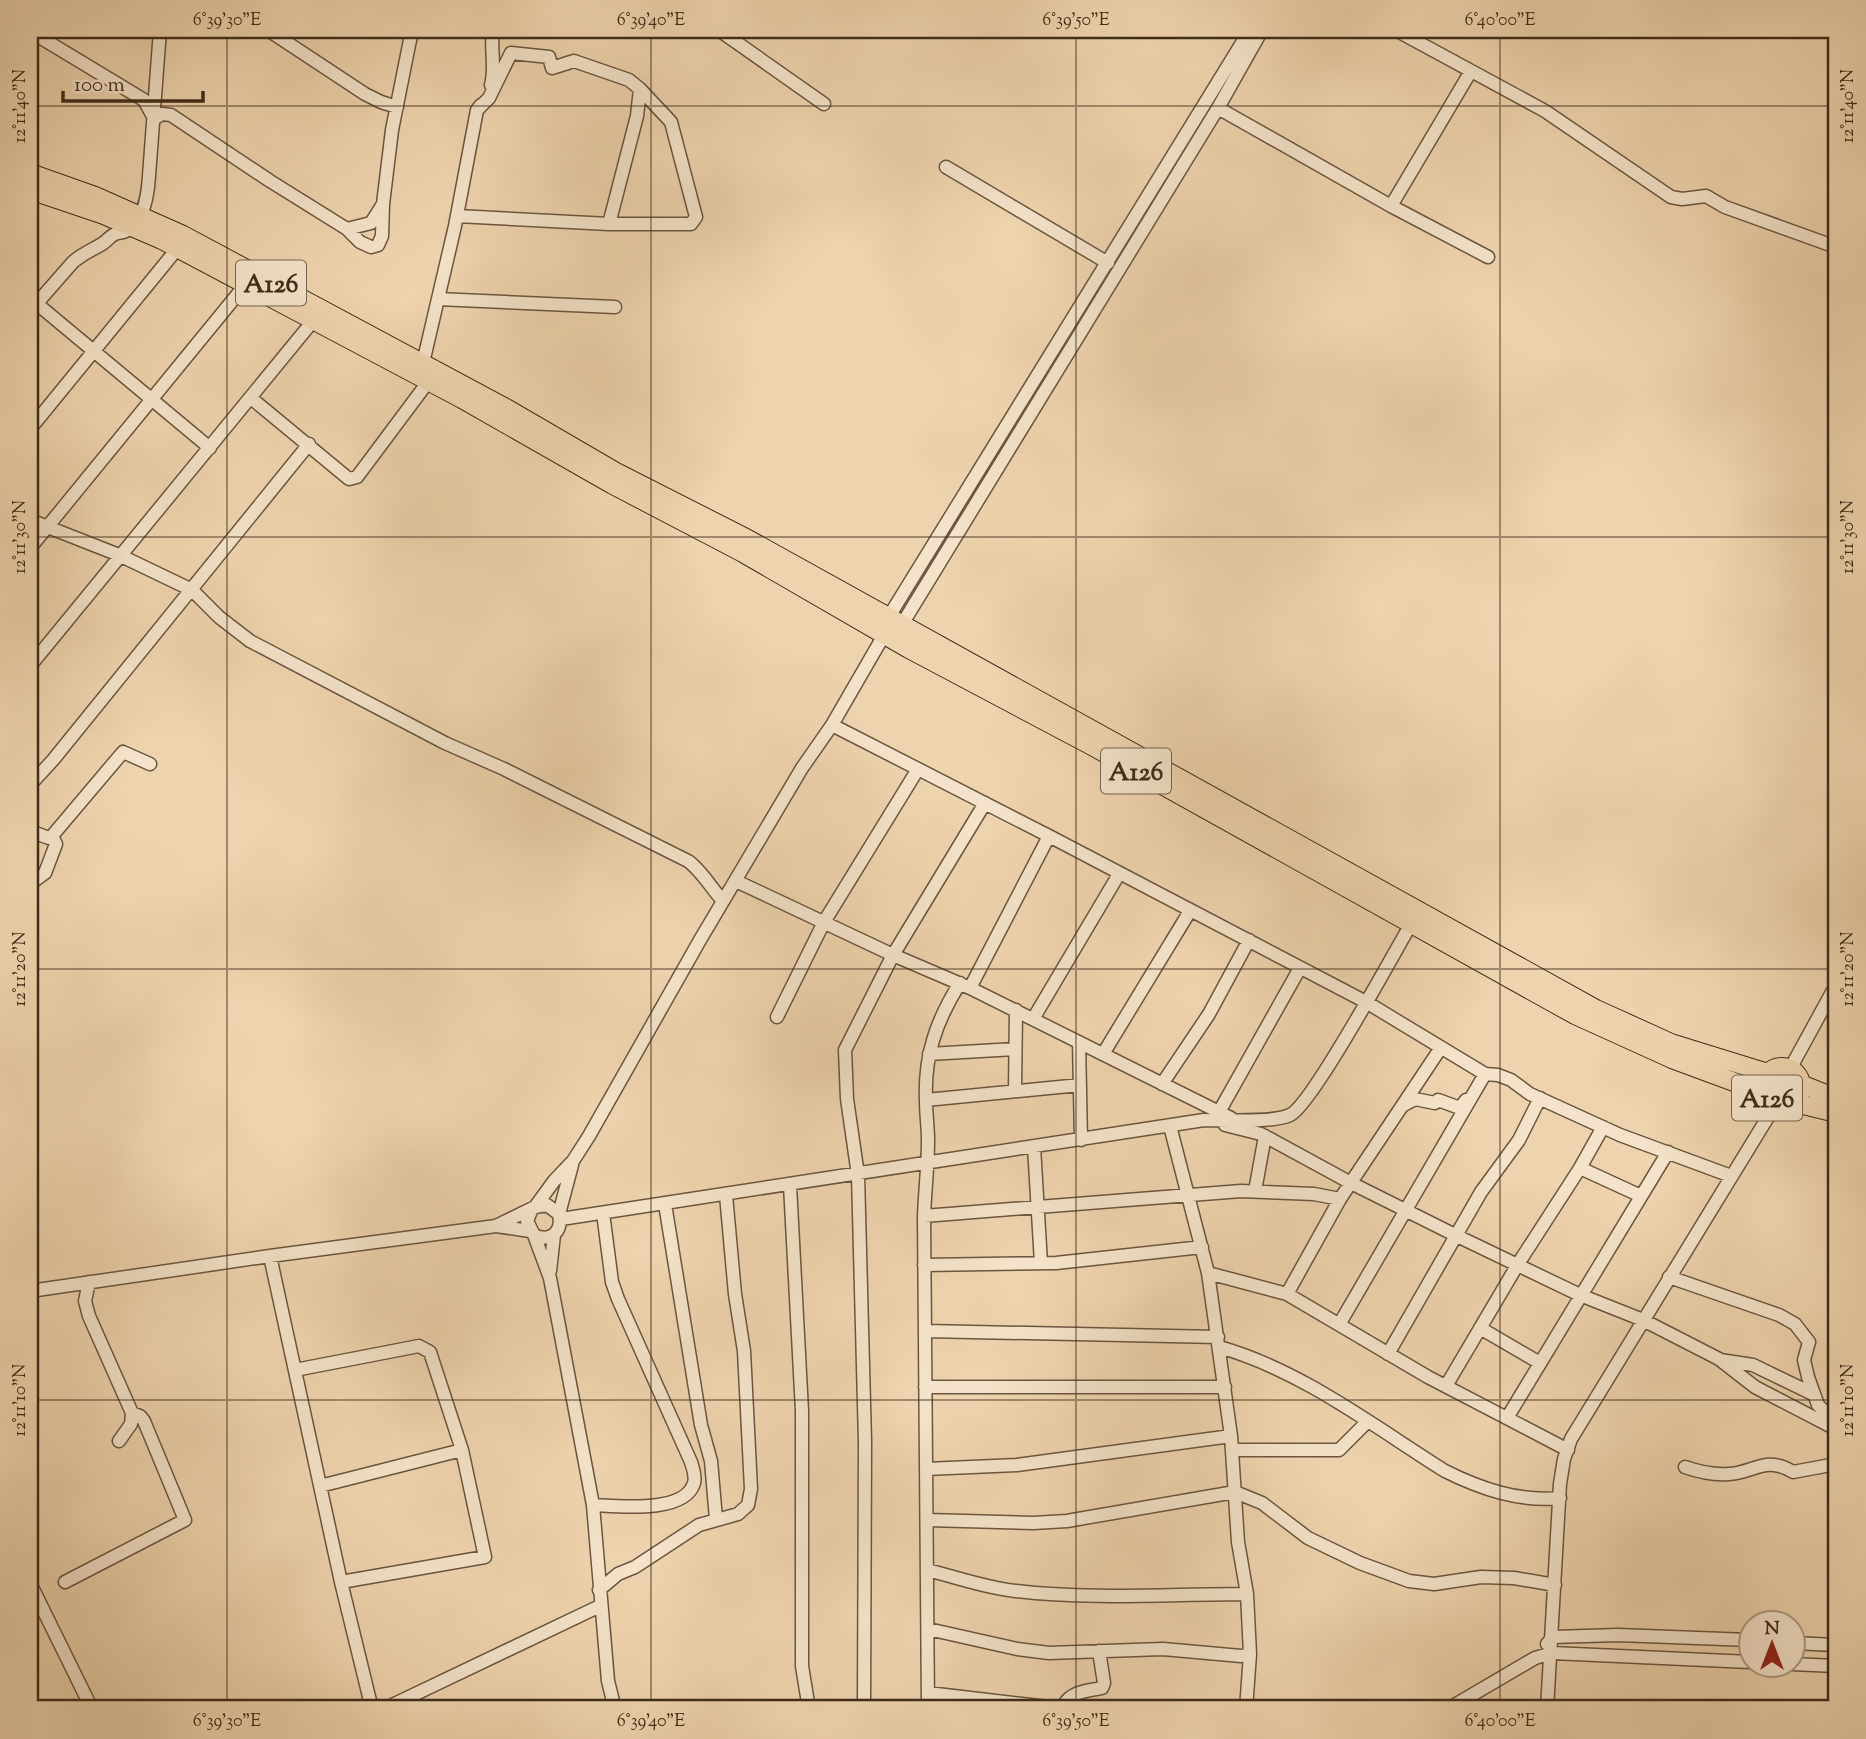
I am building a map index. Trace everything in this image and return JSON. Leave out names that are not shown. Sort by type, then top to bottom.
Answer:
[{"type":"highway","name":"A126","points":[[30,173],[95,196],[177,248],[313,321],[428,382],[503,414]]},
{"type":"highway","name":"A126","points":[[30,190],[183,235],[423,363],[521,425],[746,538],[1091,746],[1609,1031],[1777,1100],[1836,1113]]},
{"type":"highway","name":"A126","points":[[891,626],[1596,1009],[1671,1043],[1768,1073]]},
{"type":"highway","name":"A126","points":[[1777,1100],[1763,1083],[1768,1073],[1778,1068],[1836,1098]]},
{"type":"highway","name":"A126","points":[[1777,1100],[1799,1095],[1795,1077]]},
{"type":"street","points":[[30,30],[144,100],[154,118]]},
{"type":"street","points":[[160,30],[148,193],[137,221],[125,233],[114,234],[64,269],[33,307],[95,351],[210,448]]},
{"type":"street","points":[[268,30],[365,94],[397,107]]},
{"type":"street","points":[[154,118],[162,114],[171,115],[347,229],[360,242],[371,247],[378,245],[382,236],[383,204],[397,107],[412,30]]},
{"type":"street","points":[[423,363],[457,216],[477,110],[492,82],[494,64],[491,44],[494,30]]},
{"type":"street","points":[[719,30],[824,104]]},
{"type":"street","points":[[615,1709],[608,1681],[593,1506],[550,1278],[527,1221],[554,1181],[573,1161],[802,768],[832,725],[1250,30]]},
{"type":"street","points":[[891,626],[1218,108],[1262,30]]},
{"type":"street","points":[[1403,34],[1545,111],[1671,197],[1682,199],[1706,196],[1725,207],[1836,247]]},
{"type":"street","points":[[457,216],[608,225],[691,224],[696,217],[671,122],[629,79],[574,61],[552,68],[549,57],[512,53],[489,99],[477,110]]},
{"type":"street","points":[[1391,206],[1471,71]]},
{"type":"street","points":[[608,225],[637,116],[640,89]]},
{"type":"street","points":[[1218,108],[1391,206],[1488,257]]},
{"type":"street","points":[[946,167],[1108,263]]},
{"type":"street","points":[[347,229],[371,223],[383,204]]},
{"type":"street","points":[[30,429],[177,248]]},
{"type":"street","points":[[30,548],[246,284]]},
{"type":"street","points":[[438,299],[615,307]]},
{"type":"street","points":[[30,666],[313,321]]},
{"type":"street","points":[[251,398],[349,479],[358,477],[428,382]]},
{"type":"street","points":[[30,785],[309,444]]},
{"type":"street","points":[[30,520],[119,555],[192,590],[219,617],[250,640],[445,743],[504,769],[688,860],[696,866],[723,901]]},
{"type":"street","points":[[832,725],[1366,1002],[1485,1074],[1498,1074],[1518,1087],[1603,1127],[1731,1176]]},
{"type":"street","points":[[30,831],[42,837],[52,836],[123,752],[150,764]]},
{"type":"street","points":[[777,1017],[824,922],[918,769]]},
{"type":"street","points":[[864,1709],[865,1442],[858,1175],[847,1099],[845,1050],[893,955],[985,803]]},
{"type":"street","points":[[30,884],[44,873],[56,844],[52,836]]},
{"type":"street","points":[[928,1709],[924,1216],[929,1054],[932,1037],[942,1015],[965,985],[1049,836]]},
{"type":"street","points":[[1033,1019],[1119,874]]},
{"type":"street","points":[[736,881],[893,955],[965,985],[1233,1119]]},
{"type":"street","points":[[1103,1054],[1190,911]]},
{"type":"street","points":[[560,1217],[726,1195],[1205,1120],[1279,1118],[1293,1114],[1308,1097],[1411,924]]},
{"type":"street","points":[[1162,1084],[1209,1014],[1249,940]]},
{"type":"street","points":[[1219,1112],[1300,968]]},
{"type":"street","points":[[1795,1077],[1836,985]]},
{"type":"street","points":[[1015,1090],[1016,1010]]},
{"type":"street","points":[[1079,1042],[1081,1140]]},
{"type":"street","points":[[929,1054],[1015,1049]]},
{"type":"street","points":[[1287,1294],[1340,1199],[1440,1049]]},
{"type":"street","points":[[1401,1107],[1415,1099],[1435,1102],[1438,1100],[1460,1108],[1485,1074]]},
{"type":"street","points":[[1340,1323],[1485,1074]]},
{"type":"street","points":[[926,1100],[1080,1085]]},
{"type":"street","points":[[1388,1354],[1480,1192],[1519,1140],[1541,1098]]},
{"type":"street","points":[[1547,1709],[1564,1459],[1582,1419],[1777,1100]]},
{"type":"street","points":[[1205,1120],[1265,1136],[1350,1183],[1455,1235],[1580,1295],[1643,1320],[1720,1360],[1755,1387],[1835,1429]]},
{"type":"street","points":[[1170,1126],[1208,1273],[1225,1387],[1232,1443],[1238,1542],[1247,1594],[1250,1654],[1246,1709]]},
{"type":"street","points":[[1446,1386],[1603,1127]]},
{"type":"street","points":[[1255,1191],[1265,1136]]},
{"type":"street","points":[[1034,1147],[1041,1264]]},
{"type":"street","points":[[1507,1418],[1668,1152]]},
{"type":"street","points":[[496,1226],[544,1238],[554,1235],[558,1231],[573,1161]]},
{"type":"street","points":[[1580,1168],[1641,1196]]},
{"type":"street","points":[[790,1185],[802,1412],[802,1666],[809,1709]]},
{"type":"street","points":[[924,1216],[1255,1191],[1340,1199]]},
{"type":"street","points":[[599,1590],[618,1574],[648,1559],[699,1525],[738,1514],[748,1505],[751,1489],[744,1351],[726,1195]]},
{"type":"street","points":[[665,1204],[701,1424],[710,1461],[716,1519]]},
{"type":"street","points":[[30,1291],[270,1255],[496,1226],[547,1205],[556,1210],[560,1217]]},
{"type":"street","points":[[593,1506],[664,1504],[682,1498],[696,1480],[691,1462],[612,1282],[603,1213]]},
{"type":"street","points":[[550,1278],[554,1235]]},
{"type":"street","points":[[924,1265],[1041,1264],[1202,1247]]},
{"type":"street","points":[[270,1255],[341,1582],[372,1709]]},
{"type":"street","points":[[1208,1273],[1287,1294],[1340,1323],[1388,1354],[1568,1450]]},
{"type":"street","points":[[1669,1277],[1779,1315],[1795,1324],[1809,1342],[1804,1360],[1813,1394],[1818,1405],[1830,1417],[1835,1429]]},
{"type":"street","points":[[89,1282],[85,1301],[89,1316],[132,1413],[131,1424],[119,1441]]},
{"type":"street","points":[[1480,1328],[1539,1363]]},
{"type":"street","points":[[925,1331],[1219,1342],[1294,1378],[1445,1471],[1471,1484],[1512,1496],[1538,1500],[1560,1497]]},
{"type":"street","points":[[295,1370],[419,1346],[430,1352],[462,1450],[485,1557],[341,1582]]},
{"type":"street","points":[[1720,1360],[1753,1365],[1813,1394]]},
{"type":"street","points":[[925,1387],[1225,1387]]},
{"type":"street","points":[[65,1582],[185,1520],[144,1421],[132,1413]]},
{"type":"street","points":[[926,1469],[1017,1465],[1232,1443],[1339,1450],[1367,1422]]},
{"type":"street","points":[[320,1486],[462,1450]]},
{"type":"street","points":[[1685,1467],[1712,1474],[1730,1474],[1759,1466],[1785,1467],[1793,1472],[1836,1464]]},
{"type":"street","points":[[927,1520],[1033,1524],[1067,1521],[1235,1492],[1262,1503],[1308,1538],[1360,1563],[1409,1581],[1434,1584],[1482,1577],[1514,1578],[1555,1586]]},
{"type":"street","points":[[927,1570],[1012,1591],[1044,1594],[1247,1594]]},
{"type":"street","points":[[30,1583],[92,1709]]},
{"type":"street","points":[[384,1709],[600,1606]]},
{"type":"street","points":[[928,1629],[1017,1649],[1049,1653],[1163,1649],[1241,1656],[1250,1654]]},
{"type":"street","points":[[1535,1658],[1553,1637],[1642,1636],[1736,1639]]},
{"type":"street","points":[[1806,1644],[1836,1645]]},
{"type":"street","points":[[928,1693],[1057,1707],[1064,1705],[1068,1698],[1077,1693],[1102,1688],[1104,1683],[1099,1651]]},
{"type":"street","points":[[1448,1709],[1535,1658],[1552,1653],[1736,1661]]},
{"type":"street","points":[[1806,1665],[1836,1666]]}]
